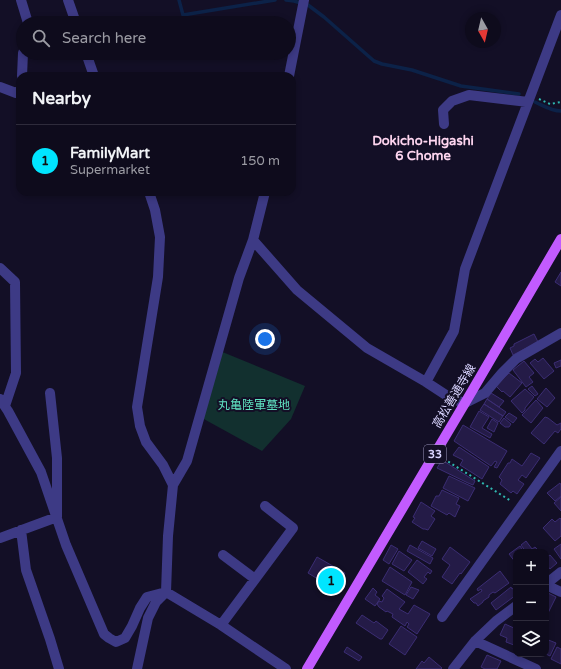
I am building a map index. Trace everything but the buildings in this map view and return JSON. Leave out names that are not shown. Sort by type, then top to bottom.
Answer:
[{"type":"main road","name":"高松善通寺線","points":[[307,669],[436,453],[561,238]]},
{"type":"street","points":[[21,0],[26,16]]},
{"type":"street","points":[[68,0],[74,16]]},
{"type":"street","points":[[296,39],[303,2]]},
{"type":"street","points":[[426,382],[454,331],[466,269],[561,15]]},
{"type":"street","points":[[22,60],[22,72]]},
{"type":"street","points":[[88,60],[93,72]]},
{"type":"street","points":[[290,72],[292,60]]},
{"type":"street","points":[[0,87],[16,93]]},
{"type":"street","points":[[444,124],[444,110],[452,101],[469,95],[529,99]]},
{"type":"street","points":[[150,196],[155,210],[160,237],[159,261],[158,277],[137,407],[140,426],[146,442],[163,465],[173,485]]},
{"type":"street","points":[[137,669],[148,618],[156,602],[166,592],[168,536],[173,485],[187,461],[239,278],[253,240],[264,196]]},
{"type":"street","points":[[253,240],[297,290],[367,348],[426,382],[452,399],[465,403],[485,392],[516,358],[561,333]]},
{"type":"street","points":[[0,268],[16,282],[16,373],[2,402],[41,472],[66,545],[104,634],[116,642],[125,638],[147,597],[166,592],[221,625],[286,669]]},
{"type":"street","points":[[50,394],[57,458],[57,517]]},
{"type":"street","points":[[442,617],[561,451]]},
{"type":"street","points":[[221,625],[293,528],[265,506]]},
{"type":"street","points":[[0,538],[57,517]]},
{"type":"street","points":[[21,530],[26,570],[59,669]]},
{"type":"street","points":[[223,555],[255,579]]},
{"type":"street","points":[[549,582],[561,572]]},
{"type":"street","points":[[548,585],[561,592]]},
{"type":"street","points":[[453,669],[475,641],[496,620],[513,608]]},
{"type":"street","points":[[475,641],[536,669]]},
{"type":"path","points":[[529,99],[550,104],[561,102]]},
{"type":"path","points":[[436,453],[521,507]]},
{"type":"green space","name":"丸亀陸軍墓地","points":[[220,351],[305,386],[291,419],[262,451],[202,418]]},
{"type":"waterway","points":[[179,0],[183,15],[275,0]]},
{"type":"waterway","points":[[286,0],[308,5],[324,17],[374,61],[412,70],[461,86],[519,94]]},
{"type":"waterway","points":[[535,102],[551,109],[561,111]]},
{"type":"place","name":"FamilyMart","points":[[331,581]]},
{"type":"district","name":"Dokicho-Higashi 6 Chome","points":[[423,148]]}]
